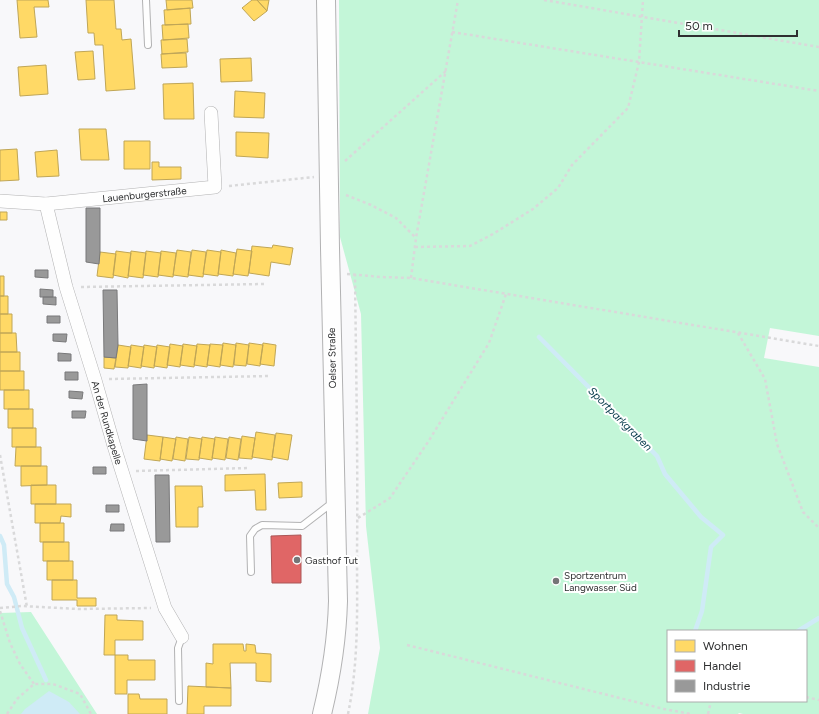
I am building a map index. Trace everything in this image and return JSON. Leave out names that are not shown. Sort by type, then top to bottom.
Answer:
[{"type":"main road","name":"Oelser Straße","points":[[322,714],[329,681],[337,626],[338,600],[328,176],[326,0]]},
{"type":"street","points":[[211,113],[215,187]]},
{"type":"street","name":"Lauenburgerstraße","points":[[0,201],[46,204],[215,187]]},
{"type":"street","name":"An der Rundkapelle","points":[[46,204],[66,287],[114,446],[165,608],[182,637]]},
{"type":"lane","points":[[146,0],[148,45]]},
{"type":"lane","points":[[251,572],[250,536],[255,529],[262,525],[302,526],[328,506],[336,506]]},
{"type":"lane","points":[[179,701],[178,648],[182,637]]},
{"type":"path","points":[[410,278],[458,0]]},
{"type":"path","points":[[544,0],[819,46]]},
{"type":"path","points":[[415,247],[470,246],[493,234],[533,209],[558,188],[572,165],[628,108],[639,62],[643,0]]},
{"type":"path","points":[[452,32],[819,91]]},
{"type":"path","points":[[215,187],[328,176],[446,71]]},
{"type":"path","points":[[328,176],[342,194],[396,218],[416,238]]},
{"type":"path","points":[[331,272],[410,278],[819,346]]},
{"type":"path","points":[[348,714],[351,699],[356,646],[358,518],[355,274]]},
{"type":"path","points":[[66,287],[264,284]]},
{"type":"path","points":[[358,518],[390,498],[428,442],[489,343],[506,294]]},
{"type":"path","points":[[738,333],[765,379],[777,444],[803,512],[819,528]]},
{"type":"path","points":[[95,380],[271,376]]},
{"type":"path","points":[[0,455],[27,607]]},
{"type":"path","points":[[122,471],[249,468]]},
{"type":"path","points":[[34,684],[20,664],[10,643],[0,610],[9,607],[22,606],[78,609],[165,608]]},
{"type":"path","points":[[407,646],[664,709],[691,714]]},
{"type":"path","points":[[7,714],[17,699],[34,684],[52,684],[80,694],[91,714]]},
{"type":"path","points":[[807,697],[819,700]]},
{"type":"path","points":[[708,714],[712,702]]},
{"type":"green space","points":[[339,0],[819,0],[819,336],[770,328],[764,358],[819,367],[819,714],[368,714],[380,648],[366,526],[361,314],[340,237]]},
{"type":"green space","points":[[31,612],[97,714],[0,714],[0,613]]},
{"type":"water","points":[[49,691],[69,702],[80,714],[21,714],[25,709]]},
{"type":"building: Wohnen","points":[[17,0],[48,0],[49,7],[34,7],[37,37],[20,38]]},
{"type":"building: Wohnen","points":[[86,0],[114,0],[116,29],[121,29],[122,40],[131,39],[135,89],[106,91],[103,45],[95,45],[94,33],[88,33]]},
{"type":"building: Wohnen","points":[[166,0],[192,0],[193,8],[167,10]]},
{"type":"building: Wohnen","points":[[252,0],[257,0],[267,11],[254,21],[242,8]]},
{"type":"building: Wohnen","points":[[257,0],[269,0],[267,11]]},
{"type":"building: Wohnen","points":[[190,8],[191,24],[165,25],[164,10]]},
{"type":"building: Wohnen","points":[[188,24],[189,38],[163,40],[162,25]]},
{"type":"building: Wohnen","points":[[187,39],[188,52],[162,54],[161,40]]},
{"type":"building: Wohnen","points":[[93,51],[95,79],[78,80],[75,52]]},
{"type":"building: Wohnen","points":[[186,53],[187,67],[162,68],[161,54]]},
{"type":"building: Wohnen","points":[[251,58],[252,81],[221,82],[220,59]]},
{"type":"building: Wohnen","points":[[46,65],[48,94],[20,96],[18,67]]},
{"type":"building: Wohnen","points":[[193,83],[194,119],[164,119],[163,84]]},
{"type":"building: Wohnen","points":[[235,91],[265,93],[264,118],[234,117]]},
{"type":"building: Wohnen","points":[[79,129],[106,129],[109,160],[81,160]]},
{"type":"building: Wohnen","points":[[236,132],[269,133],[268,158],[236,156]]},
{"type":"building: Wohnen","points":[[124,141],[150,141],[150,169],[124,169]]},
{"type":"building: Wohnen","points":[[17,149],[19,180],[0,181],[0,150]]},
{"type":"building: Wohnen","points":[[57,150],[59,176],[37,177],[35,152]]},
{"type":"building: Wohnen","points":[[152,162],[159,162],[159,167],[181,167],[181,179],[152,180]]},
{"type":"building: Wohnen","points":[[0,212],[7,212],[7,220],[0,220]]},
{"type":"building: Wohnen","points":[[273,245],[293,248],[290,265],[271,262],[269,276],[249,273],[252,246],[272,248]]},
{"type":"building: Wohnen","points":[[237,249],[252,251],[248,276],[233,274]]},
{"type":"building: Wohnen","points":[[177,250],[191,252],[188,277],[173,275]]},
{"type":"building: Wohnen","points":[[192,250],[206,252],[203,277],[188,275]]},
{"type":"building: Wohnen","points":[[207,250],[221,252],[218,276],[203,274]]},
{"type":"building: Wohnen","points":[[221,250],[236,253],[233,276],[218,274]]},
{"type":"building: Wohnen","points":[[116,251],[131,253],[128,278],[113,275]]},
{"type":"building: Wohnen","points":[[131,251],[146,253],[143,278],[128,276]]},
{"type":"building: Wohnen","points":[[146,251],[161,253],[158,277],[143,275]]},
{"type":"building: Wohnen","points":[[161,251],[176,253],[173,277],[158,275]]},
{"type":"building: Wohnen","points":[[100,252],[116,254],[113,278],[97,276]]},
{"type":"building: Wohnen","points":[[0,276],[4,276],[4,296],[0,296]]},
{"type":"building: Wohnen","points":[[0,296],[8,296],[8,314],[0,314]]},
{"type":"building: Wohnen","points":[[0,314],[12,314],[12,333],[0,333]]},
{"type":"building: Wohnen","points":[[0,333],[16,333],[17,352],[0,352]]},
{"type":"building: Wohnen","points":[[223,343],[236,345],[233,367],[220,365]]},
{"type":"building: Wohnen","points":[[236,343],[249,345],[246,366],[234,365]]},
{"type":"building: Wohnen","points":[[249,343],[263,345],[260,366],[247,364]]},
{"type":"building: Wohnen","points":[[263,343],[276,345],[274,366],[260,364]]},
{"type":"building: Wohnen","points":[[170,344],[183,346],[180,367],[167,365]]},
{"type":"building: Wohnen","points":[[183,344],[197,346],[194,367],[180,365]]},
{"type":"building: Wohnen","points":[[197,344],[210,345],[207,367],[194,365]]},
{"type":"building: Wohnen","points":[[210,344],[223,345],[220,367],[207,365]]},
{"type":"building: Wohnen","points":[[118,345],[131,347],[128,368],[115,367]]},
{"type":"building: Wohnen","points":[[131,345],[144,347],[141,368],[128,366]]},
{"type":"building: Wohnen","points":[[144,345],[157,347],[154,368],[141,366]]},
{"type":"building: Wohnen","points":[[157,345],[170,347],[167,368],[154,366]]},
{"type":"building: Wohnen","points":[[0,352],[20,352],[20,371],[0,371]]},
{"type":"building: Wohnen","points":[[104,357],[116,358],[114,369],[104,368]]},
{"type":"building: Wohnen","points":[[0,371],[24,371],[24,390],[0,390]]},
{"type":"building: Wohnen","points":[[4,390],[29,390],[29,409],[4,409]]},
{"type":"building: Wohnen","points":[[8,409],[33,409],[33,428],[8,428]]},
{"type":"building: Wohnen","points":[[12,428],[36,428],[36,447],[12,447]]},
{"type":"building: Wohnen","points":[[256,432],[275,435],[272,460],[252,457]]},
{"type":"building: Wohnen","points":[[276,433],[292,435],[288,460],[272,457]]},
{"type":"building: Wohnen","points":[[147,435],[163,437],[160,461],[144,459]]},
{"type":"building: Wohnen","points":[[242,436],[255,438],[252,459],[239,458]]},
{"type":"building: Wohnen","points":[[163,437],[176,439],[172,461],[160,459]]},
{"type":"building: Wohnen","points":[[176,437],[188,439],[185,461],[173,459]]},
{"type":"building: Wohnen","points":[[189,437],[202,439],[199,460],[186,459]]},
{"type":"building: Wohnen","points":[[202,437],[215,439],[212,460],[199,458]]},
{"type":"building: Wohnen","points":[[215,437],[228,439],[225,460],[212,458]]},
{"type":"building: Wohnen","points":[[229,437],[241,439],[238,460],[226,458]]},
{"type":"building: Wohnen","points":[[16,447],[41,447],[41,466],[15,466]]},
{"type":"building: Wohnen","points":[[21,466],[47,466],[47,485],[21,486]]},
{"type":"building: Wohnen","points":[[265,474],[266,510],[256,510],[255,490],[225,491],[225,475]]},
{"type":"building: Wohnen","points":[[302,482],[302,497],[279,498],[278,483]]},
{"type":"building: Wohnen","points":[[31,485],[56,485],[56,504],[31,504]]},
{"type":"building: Wohnen","points":[[175,486],[202,486],[203,507],[198,507],[198,527],[176,527]]},
{"type":"building: Wohnen","points":[[35,504],[71,504],[71,517],[61,516],[60,523],[35,523]]},
{"type":"building: Wohnen","points":[[40,523],[64,523],[64,542],[40,542]]},
{"type":"building: Wohnen","points":[[43,542],[69,542],[69,561],[43,561]]},
{"type":"building: Wohnen","points":[[47,561],[73,561],[73,580],[47,580]]},
{"type":"building: Wohnen","points":[[52,580],[77,580],[77,598],[96,598],[96,606],[77,606],[77,600],[52,600]]},
{"type":"building: Wohnen","points":[[105,615],[117,615],[117,620],[143,621],[143,640],[115,640],[115,655],[104,655]]},
{"type":"building: Wohnen","points":[[213,644],[243,644],[244,651],[246,651],[246,644],[255,645],[256,653],[271,654],[271,682],[256,681],[256,663],[230,663],[231,688],[206,687],[206,663],[213,664]]},
{"type":"building: Wohnen","points":[[115,655],[128,655],[128,660],[155,660],[155,680],[127,680],[127,694],[115,694]]},
{"type":"building: Wohnen","points":[[188,686],[231,688],[231,706],[204,706],[204,714],[187,714]]},
{"type":"building: Wohnen","points":[[128,694],[139,694],[140,699],[167,699],[167,714],[128,714]]},
{"type":"building: Handel","points":[[301,535],[301,583],[272,583],[271,536]]},
{"type":"building: Industrie","points":[[86,208],[100,208],[99,264],[86,262]]},
{"type":"building: Industrie","points":[[35,270],[48,270],[48,278],[35,277]]},
{"type":"building: Industrie","points":[[40,289],[53,290],[53,297],[40,297]]},
{"type":"building: Industrie","points":[[103,290],[117,290],[118,345],[116,358],[104,357]]},
{"type":"building: Industrie","points":[[43,297],[56,297],[56,305],[43,304]]},
{"type":"building: Industrie","points":[[47,316],[60,316],[60,323],[47,323]]},
{"type":"building: Industrie","points":[[53,334],[67,334],[66,342],[53,341]]},
{"type":"building: Industrie","points":[[58,353],[71,354],[71,361],[58,361]]},
{"type":"building: Industrie","points":[[65,372],[78,372],[78,380],[65,380]]},
{"type":"building: Industrie","points":[[147,384],[147,441],[133,439],[133,385]]},
{"type":"building: Industrie","points":[[69,391],[83,392],[82,399],[69,398]]},
{"type":"building: Industrie","points":[[72,411],[86,411],[85,418],[72,418]]},
{"type":"building: Industrie","points":[[93,467],[106,467],[106,474],[93,474]]},
{"type":"building: Industrie","points":[[155,475],[169,475],[170,542],[156,542]]},
{"type":"building: Industrie","points":[[106,505],[119,505],[119,512],[106,512]]},
{"type":"building: Industrie","points":[[111,524],[124,524],[124,531],[110,531]]},
{"type":"waterway","name":"Sportparkgraben","points":[[539,337],[657,456],[665,474],[701,517],[723,535],[711,547],[702,611],[695,630]]},
{"type":"waterway","points":[[0,536],[4,545],[7,584],[14,597],[22,628],[46,680]]},
{"type":"waterway","points":[[800,630],[819,618]]},
{"type":"place","name":"Gasthof Tut","points":[[297,560]]},
{"type":"place","name":"Sportzentrum Langwasser Süd","points":[[556,581]]}]
